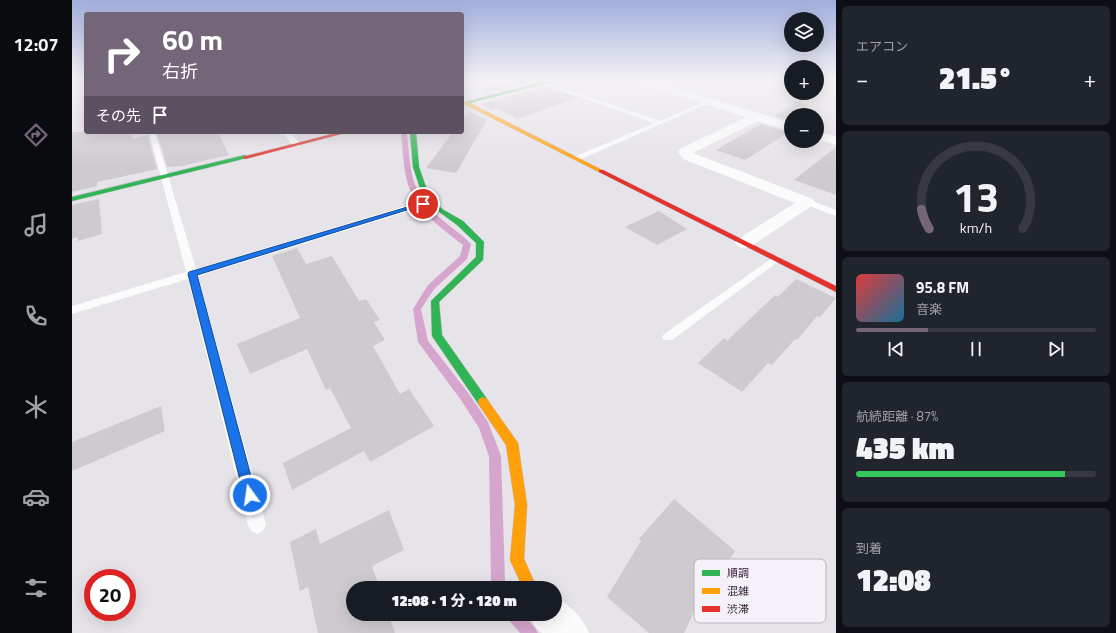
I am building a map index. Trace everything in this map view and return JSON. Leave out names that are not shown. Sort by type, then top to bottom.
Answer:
[{"type":"street","points":[[475,109],[836,289]]},
{"type":"street","points":[[730,109],[784,125]]},
{"type":"street","points":[[756,116],[685,152],[688,156],[807,202]]},
{"type":"street","points":[[72,199],[338,134]]},
{"type":"street","points":[[413,134],[416,167],[425,194],[432,202],[480,242],[480,258],[435,301],[437,336],[512,442],[521,505],[517,560],[527,581]]},
{"type":"street","points":[[824,137],[836,141]]},
{"type":"street","points":[[744,243],[807,202]]},
{"type":"street","points":[[556,621],[570,633]]},
{"type":"lane","points":[[618,109],[660,123]]},
{"type":"lane","points":[[577,159],[693,109]]},
{"type":"lane","points":[[153,134],[192,274],[257,525]]},
{"type":"lane","points":[[288,134],[296,144]]},
{"type":"lane","points":[[72,310],[432,202]]},
{"type":"lane","points":[[807,202],[836,213]]},
{"type":"lane","points":[[668,337],[775,259]]},
{"type":"building","points":[[498,109],[547,109],[517,119]]},
{"type":"building","points":[[784,110],[784,119],[774,116]]},
{"type":"building","points":[[469,111],[487,120],[456,173],[426,168],[452,134],[464,134],[464,117]]},
{"type":"building","points":[[761,124],[784,131],[784,135],[745,160],[716,150]]},
{"type":"building","points":[[72,132],[84,132],[84,134],[132,134],[133,139],[148,135],[157,169],[97,182],[97,186],[72,192]]},
{"type":"building","points":[[157,134],[219,134],[229,155],[182,166],[167,167]]},
{"type":"building","points":[[836,147],[836,195],[794,180]]},
{"type":"building","points":[[99,199],[102,234],[78,241],[77,237],[72,239],[72,205]]},
{"type":"building","points":[[659,211],[687,229],[657,245],[625,227]]},
{"type":"building","points":[[297,248],[306,264],[332,256],[359,301],[366,299],[380,320],[374,322],[385,340],[373,346],[400,394],[409,389],[434,426],[370,462],[364,451],[292,490],[283,463],[351,428],[330,388],[326,390],[307,349],[250,374],[237,344],[300,318],[272,256]]},
{"type":"building","points":[[796,279],[836,298],[820,317],[817,316],[797,340],[795,339],[772,365],[768,363],[742,392],[698,363],[724,338],[728,340],[775,295],[778,297]]},
{"type":"building","points":[[161,406],[165,431],[72,471],[72,442]]},
{"type":"building","points":[[674,499],[735,551],[730,559],[694,559],[694,612],[684,633],[649,633],[607,597],[641,541],[639,539]]},
{"type":"building","points":[[389,510],[404,550],[372,566],[377,581],[346,581],[346,621],[391,621],[395,633],[318,633],[308,587],[300,591],[290,542],[316,529],[320,544]]},
{"type":"waterway","points":[[404,134],[409,176],[416,197],[429,212],[467,244],[464,257],[431,287],[417,309],[423,342],[465,397],[484,426],[495,456],[498,581]]},
{"type":"waterway","points":[[519,621],[530,633]]},
{"type":"traffic: fast","points":[[413,134],[416,167],[425,194],[440,210],[460,223],[480,242],[480,258],[435,301],[437,336],[483,402]]},
{"type":"traffic: fast","points":[[72,199],[245,157]]},
{"type":"traffic: slow","points":[[477,109],[601,171]]},
{"type":"traffic: slow","points":[[483,402],[512,443],[521,505],[517,560],[527,581]]},
{"type":"traffic: jam","points":[[245,157],[338,134]]},
{"type":"traffic: jam","points":[[601,171],[836,289]]},
{"type":"route","points":[[250,495],[192,274],[423,204]]}]
